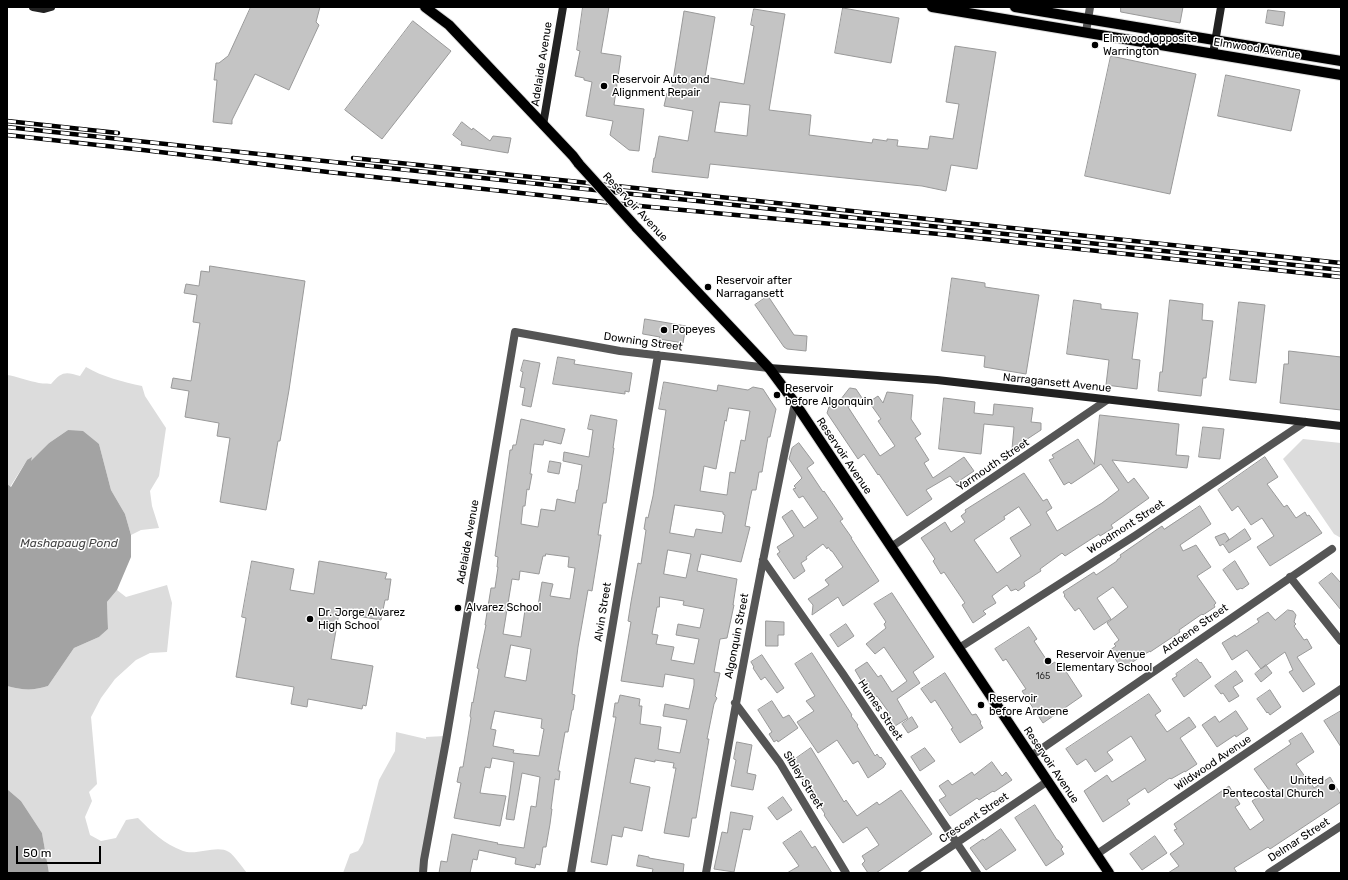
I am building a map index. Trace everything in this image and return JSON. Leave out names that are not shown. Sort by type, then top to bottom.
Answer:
[{"type":"main road","name":"Elmwood Avenue","points":[[932,7],[959,9],[1213,54],[1341,74]]},
{"type":"main road","name":"Elmwood Avenue","points":[[1015,7],[1341,61]]},
{"type":"main road","name":"Reservoir Avenue","points":[[428,8],[449,26],[573,156],[636,227],[769,368],[795,403],[1110,873]]},
{"type":"street","points":[[33,7],[50,7]]},
{"type":"street","name":"Adelaide Avenue","points":[[543,125],[563,7]]},
{"type":"street","points":[[1086,32],[1090,7]]},
{"type":"street","points":[[1213,54],[1221,7]]},
{"type":"street","name":"Adelaide Avenue","points":[[423,873],[515,332]]},
{"type":"street","name":"Downing Street","points":[[515,332],[620,351],[769,368]]},
{"type":"street","name":"Alvin Street","points":[[571,873],[658,355]]},
{"type":"street","name":"Narragansett Avenue","points":[[769,368],[937,380],[1341,426]]},
{"type":"street","name":"Yarmouth Street","points":[[891,547],[1107,400]]},
{"type":"street","name":"Algonquin Street","points":[[706,873],[735,703],[795,403]]},
{"type":"street","name":"Woodmont Street","points":[[959,648],[1136,535],[1305,422]]},
{"type":"street","name":"Ardoene Street","points":[[1031,756],[1332,549]]},
{"type":"street","name":"Humes Street","points":[[763,560],[843,674],[977,873]]},
{"type":"street","points":[[1290,577],[1341,641]]},
{"type":"street","name":"Wildwood Avenue","points":[[1097,854],[1341,689]]},
{"type":"street","name":"Sibley Street","points":[[735,703],[780,763],[846,873]]},
{"type":"street","name":"Crescent Street","points":[[912,873],[1048,781]]},
{"type":"street","name":"Delmar Street","points":[[1269,873],[1341,826]]},
{"type":"shaded area","points":[[86,367],[120,381],[142,386],[145,396],[166,428],[159,476],[150,491],[152,506],[159,528],[141,530],[131,535],[125,514],[111,490],[99,444],[68,430],[49,443],[31,462],[27,460],[10,487],[7,484],[7,375],[37,383],[51,384],[58,377],[67,373],[80,376]]},
{"type":"shaded area","points":[[1303,439],[1341,443],[1341,538],[1334,534],[1283,459]]},
{"type":"shaded area","points":[[167,585],[172,603],[167,652],[150,653],[136,660],[115,679],[101,698],[91,717],[97,784],[89,792],[92,801],[85,817],[90,835],[101,841],[116,838],[126,820],[138,818],[164,841],[183,851],[194,852],[219,849],[229,852],[236,858],[247,873],[49,873],[42,833],[21,801],[7,789],[7,686],[37,689],[48,686],[74,648],[99,637],[108,629],[107,602],[117,590],[126,597]]},
{"type":"shaded area","points":[[396,732],[426,739],[426,737],[445,736],[422,873],[343,873],[350,854],[358,851],[363,843],[379,780],[395,751]]},
{"type":"water","name":"Mashapaug Pond","points":[[68,430],[83,431],[99,444],[111,490],[125,514],[131,535],[131,557],[117,590],[107,602],[108,629],[99,637],[74,648],[48,686],[42,688],[23,689],[7,686],[7,484],[11,487],[27,460],[32,457],[31,461],[49,443]]},
{"type":"water","points":[[7,789],[21,801],[42,833],[49,873],[7,873]]},
{"type":"building","points":[[251,7],[320,7],[316,22],[319,25],[289,90],[255,74],[232,120],[232,124],[213,122],[217,80],[214,80],[216,63],[219,63],[228,56]]},
{"type":"building","points":[[583,7],[609,7],[601,53],[621,56],[614,105],[644,109],[639,151],[629,150],[610,135],[613,121],[586,116],[592,82],[575,76],[580,51],[577,50]]},
{"type":"building","points":[[1121,7],[1183,7],[1180,23],[1121,12]]},
{"type":"building","points":[[843,8],[899,18],[891,63],[835,53]]},
{"type":"building","points":[[754,9],[785,14],[769,110],[811,115],[809,135],[872,143],[873,139],[887,141],[887,139],[898,140],[897,146],[928,149],[930,136],[953,139],[959,104],[946,102],[955,46],[996,52],[977,169],[951,165],[946,191],[922,186],[710,164],[708,178],[652,172],[659,136],[688,141],[693,111],[664,106],[667,93],[671,93],[684,11],[715,17],[705,77],[744,84],[754,26],[751,25]],"holes":[[[720,102],[750,105],[747,136],[715,132]]]},
{"type":"building","points":[[1268,10],[1285,12],[1283,26],[1266,23]]},
{"type":"building","points":[[413,21],[451,51],[382,139],[345,110]]},
{"type":"building","points":[[1111,56],[1196,74],[1170,194],[1085,176]]},
{"type":"building","points":[[1226,75],[1300,90],[1291,131],[1218,116]]},
{"type":"building","points":[[462,122],[472,130],[473,128],[490,141],[493,136],[511,138],[508,153],[461,145],[462,142],[453,135]]},
{"type":"building","points":[[210,266],[305,281],[289,390],[280,441],[278,441],[266,510],[220,502],[230,438],[217,436],[219,423],[185,417],[189,391],[171,388],[173,378],[191,381],[200,323],[193,322],[197,295],[184,293],[186,284],[199,286],[201,271],[209,272]]},
{"type":"building","points":[[952,278],[985,283],[985,287],[1039,295],[1026,374],[984,367],[985,356],[942,351]]},
{"type":"building","points":[[768,296],[794,335],[807,336],[806,351],[787,349],[784,347],[755,305]]},
{"type":"building","points":[[1074,300],[1101,304],[1101,309],[1138,313],[1132,359],[1140,360],[1137,389],[1106,385],[1109,360],[1067,354]]},
{"type":"building","points":[[1170,300],[1203,304],[1202,320],[1213,321],[1206,378],[1203,378],[1201,396],[1158,391],[1160,372],[1162,372]]},
{"type":"building","points":[[1239,302],[1265,305],[1256,383],[1230,380]]},
{"type":"building","name":"Popeyes","points":[[645,319],[686,326],[683,343],[659,339],[660,337],[643,334]]},
{"type":"building","points":[[1289,351],[1341,357],[1341,410],[1280,403],[1284,364],[1288,364]]},
{"type":"building","points":[[558,357],[575,360],[574,364],[632,373],[629,392],[625,391],[625,394],[553,384]]},
{"type":"building","points":[[524,360],[540,363],[531,407],[522,405],[525,388],[520,387],[523,372],[521,371]]},
{"type":"building","points":[[664,382],[717,391],[718,385],[748,390],[753,387],[763,389],[776,409],[770,437],[768,437],[762,472],[759,472],[756,490],[752,490],[745,526],[750,527],[741,562],[701,554],[697,571],[737,579],[734,605],[727,638],[720,639],[714,672],[720,673],[715,696],[717,698],[714,704],[707,739],[709,739],[696,818],[692,818],[689,837],[664,833],[676,768],[673,768],[674,763],[655,760],[655,762],[635,758],[630,783],[650,787],[642,831],[624,827],[622,837],[612,835],[607,865],[591,862],[616,717],[613,717],[615,703],[618,703],[620,695],[640,699],[639,706],[642,706],[640,724],[661,727],[658,749],[680,753],[687,720],[663,716],[665,704],[689,709],[694,685],[694,679],[665,674],[663,687],[621,681],[631,622],[628,621],[631,602],[638,563],[641,564],[646,530],[644,529],[646,517],[648,518],[653,496],[666,410],[659,409]],"holes":[[[729,408],[750,411],[745,441],[741,440],[735,473],[730,472],[727,495],[700,491],[704,466],[716,469],[725,420],[726,421]],[[675,505],[723,512],[725,515],[722,533],[696,529],[694,537],[670,533]],[[668,550],[691,554],[686,578],[664,574]],[[660,597],[684,601],[683,605],[704,609],[700,628],[678,624],[676,635],[699,639],[694,664],[671,660],[674,647],[656,644],[658,635],[652,634],[657,607],[659,607]]]},
{"type":"building","points":[[850,388],[856,389],[862,398],[848,407],[880,456],[895,446],[878,421],[881,419],[869,402],[878,396],[883,403],[887,392],[913,395],[911,419],[921,434],[915,438],[929,460],[924,463],[933,478],[964,457],[974,471],[956,483],[950,476],[926,490],[932,499],[907,516],[864,454],[858,459],[827,413],[829,407],[840,400]]},
{"type":"building","points":[[944,398],[975,402],[974,413],[993,415],[994,404],[1033,408],[1031,422],[1041,423],[1041,430],[1012,449],[1014,427],[984,424],[981,454],[939,449]]},
{"type":"building","points":[[591,415],[617,420],[606,503],[603,503],[598,535],[601,535],[592,591],[588,590],[578,647],[572,694],[575,695],[573,710],[568,732],[565,732],[558,771],[560,771],[559,780],[555,779],[546,847],[543,847],[540,865],[536,864],[535,868],[515,864],[516,858],[479,850],[477,860],[473,859],[470,873],[439,873],[441,861],[447,862],[452,834],[498,843],[497,844],[524,848],[531,806],[536,807],[540,777],[522,773],[514,820],[506,819],[514,762],[492,758],[490,768],[485,767],[480,793],[506,796],[500,826],[454,818],[461,783],[457,782],[460,767],[463,767],[471,718],[472,702],[473,703],[479,669],[477,668],[486,625],[491,588],[495,588],[498,557],[495,556],[510,450],[512,450],[513,445],[516,445],[521,419],[565,429],[561,444],[544,440],[543,445],[534,444],[530,474],[532,474],[529,490],[527,489],[525,506],[523,506],[521,524],[538,527],[541,509],[555,511],[557,499],[575,503],[582,465],[563,461],[564,452],[589,457],[593,430],[588,429]],"holes":[[[546,554],[569,557],[568,567],[575,568],[570,599],[550,596],[553,584],[542,582],[537,612],[525,610],[521,637],[503,634],[512,579],[519,580],[520,571],[539,574],[543,556]],[[511,645],[531,649],[526,681],[505,677]],[[495,711],[542,719],[541,728],[544,729],[539,756],[513,753],[514,750],[493,746],[496,730],[491,729]]]},
{"type":"building","points":[[1100,415],[1179,424],[1176,455],[1189,456],[1187,468],[1112,460],[1128,483],[1134,478],[1149,498],[1111,525],[1113,528],[1100,536],[1099,534],[1065,556],[1062,553],[1040,569],[1041,571],[1024,582],[1025,586],[1018,591],[1016,589],[1011,591],[1007,585],[992,596],[996,603],[983,611],[986,614],[973,623],[962,605],[965,603],[944,572],[941,574],[933,561],[935,559],[921,538],[945,522],[951,532],[965,522],[961,516],[966,512],[965,510],[1024,473],[1043,501],[1047,499],[1052,508],[1046,512],[1057,531],[1102,503],[1119,490],[1101,464],[1071,484],[1069,482],[1064,485],[1049,460],[1054,458],[1052,455],[1078,439],[1094,464]],"holes":[[[1019,507],[1031,525],[1010,538],[1021,556],[997,573],[974,540],[1005,519],[1004,517]]]},
{"type":"building","points":[[1203,427],[1224,429],[1220,459],[1199,457]]},
{"type":"building","points":[[799,443],[814,463],[807,468],[843,519],[840,521],[879,581],[843,606],[838,597],[812,615],[813,605],[808,599],[829,585],[825,580],[843,567],[832,551],[828,547],[827,549],[823,544],[806,557],[807,559],[801,563],[805,571],[794,579],[777,554],[780,552],[777,547],[794,536],[782,517],[792,510],[804,528],[818,518],[803,496],[799,498],[793,489],[796,488],[794,486],[802,478],[789,459],[792,448]]},
{"type":"building","points":[[1265,457],[1278,477],[1267,484],[1284,507],[1287,505],[1296,518],[1305,512],[1307,516],[1309,515],[1322,533],[1270,566],[1257,547],[1274,536],[1262,518],[1251,525],[1238,506],[1232,511],[1218,490]]},
{"type":"building","points":[[550,461],[561,463],[559,474],[548,472]]},
{"type":"building","points":[[1200,506],[1211,524],[1180,545],[1183,551],[1196,545],[1211,567],[1197,576],[1216,603],[1214,605],[1215,607],[1203,615],[1202,614],[1179,630],[1180,632],[1150,652],[1123,668],[1121,664],[1119,665],[1110,650],[1116,646],[1114,644],[1119,640],[1107,623],[1128,607],[1113,587],[1097,598],[1111,619],[1094,630],[1079,608],[1075,611],[1064,596],[1065,595],[1063,592],[1094,572],[1096,575],[1117,561],[1121,557],[1120,555],[1162,526],[1164,529]]},
{"type":"building","points":[[1245,529],[1251,539],[1229,553],[1223,544],[1220,546],[1215,537],[1225,533],[1229,539],[1226,542]]},
{"type":"building","points":[[252,561],[294,569],[290,590],[314,594],[319,561],[387,573],[385,579],[391,579],[388,600],[385,600],[381,620],[339,613],[331,659],[373,666],[366,706],[363,705],[362,709],[308,699],[307,707],[291,704],[294,687],[236,677],[246,618],[242,617]]},
{"type":"building","points":[[1235,561],[1249,584],[1242,589],[1237,590],[1223,570]]},
{"type":"building","points":[[1332,573],[1341,583],[1341,610],[1319,583]]},
{"type":"building","points":[[892,593],[934,657],[913,672],[920,683],[897,699],[908,718],[890,729],[883,718],[890,714],[877,696],[872,699],[855,670],[867,662],[878,677],[881,675],[892,692],[907,681],[884,647],[875,654],[866,644],[886,628],[884,624],[886,622],[874,604]]},
{"type":"building","points":[[1288,610],[1293,611],[1296,615],[1294,622],[1296,624],[1294,626],[1304,640],[1307,639],[1312,648],[1297,657],[1315,684],[1303,692],[1289,672],[1293,670],[1285,652],[1261,669],[1247,650],[1232,660],[1222,643],[1235,635],[1236,637],[1259,622],[1257,619],[1268,612],[1275,620]]},
{"type":"building","points":[[766,621],[784,622],[784,635],[778,635],[778,646],[766,646]]},
{"type":"building","points":[[846,624],[854,636],[838,647],[830,635]]},
{"type":"building","points":[[1029,627],[1037,639],[1034,641],[1050,665],[1055,662],[1061,672],[1065,670],[1082,696],[1043,723],[1022,691],[1026,689],[1006,659],[1003,661],[995,649]]},
{"type":"building","points":[[812,653],[852,715],[851,716],[858,725],[857,726],[875,756],[877,754],[886,764],[868,778],[858,761],[853,764],[837,740],[818,753],[797,722],[814,711],[806,701],[815,696],[795,664]]},
{"type":"building","points":[[762,655],[784,688],[777,693],[765,677],[761,680],[753,668],[754,667],[751,662]]},
{"type":"building","points":[[1197,659],[1200,663],[1201,662],[1211,677],[1184,697],[1172,679],[1177,676],[1176,674]]},
{"type":"building","points":[[1266,665],[1272,673],[1261,682],[1255,674]]},
{"type":"building","points":[[1236,671],[1243,681],[1233,687],[1239,696],[1229,702],[1223,693],[1221,694],[1215,686]]},
{"type":"building","points":[[945,673],[972,715],[976,714],[983,728],[960,743],[951,729],[953,728],[935,700],[931,703],[921,689]]},
{"type":"building","points":[[1270,690],[1281,707],[1270,715],[1257,699]]},
{"type":"building","points":[[1149,694],[1161,711],[1155,715],[1167,732],[1189,717],[1196,727],[1180,738],[1197,764],[1185,772],[1171,779],[1170,778],[1148,793],[1145,788],[1127,800],[1130,804],[1103,822],[1084,791],[1107,775],[1112,782],[1146,760],[1131,736],[1107,752],[1113,760],[1095,772],[1086,759],[1077,765],[1066,749]]},
{"type":"building","points":[[772,701],[783,718],[789,715],[798,728],[778,742],[777,740],[774,742],[769,734],[772,732],[758,710]]},
{"type":"building","points":[[1236,711],[1248,729],[1236,737],[1235,735],[1217,747],[1202,725],[1215,716],[1219,722]]},
{"type":"building","points":[[1341,711],[1341,747],[1324,721]]},
{"type":"building","points":[[912,717],[918,727],[908,733],[902,724]]},
{"type":"building","points":[[1302,733],[1314,752],[1296,764],[1314,788],[1330,777],[1341,795],[1341,802],[1270,849],[1268,847],[1234,868],[1237,873],[1168,873],[1179,866],[1170,854],[1184,844],[1174,830],[1177,829],[1174,824],[1229,786],[1240,804],[1235,807],[1250,830],[1264,820],[1252,801],[1269,790],[1254,769],[1291,744],[1289,741]]},
{"type":"building","points":[[737,742],[752,745],[747,773],[756,775],[753,790],[731,786],[736,760],[734,759]]},
{"type":"building","points":[[811,748],[844,802],[846,800],[857,816],[877,802],[879,805],[901,790],[932,834],[876,873],[868,873],[862,864],[865,861],[862,856],[879,845],[867,827],[843,843],[791,762]]},
{"type":"building","points":[[925,748],[935,761],[920,771],[911,757]]},
{"type":"building","points":[[992,762],[1002,776],[1006,772],[1012,780],[979,800],[977,798],[950,816],[939,800],[946,796],[939,786],[948,780],[952,785],[972,772],[974,775]]},
{"type":"building","points":[[783,797],[792,810],[777,820],[768,808]]},
{"type":"building","points":[[1035,805],[1063,847],[1061,849],[1064,854],[1046,866],[1015,818]]},
{"type":"building","points":[[731,812],[753,816],[750,830],[743,829],[734,872],[714,869],[722,832],[727,833]]},
{"type":"building","points":[[1001,829],[1016,850],[986,870],[970,848]]},
{"type":"building","points":[[801,831],[812,848],[815,846],[832,873],[787,873],[799,866],[783,843]]},
{"type":"building","points":[[1155,836],[1167,853],[1142,870],[1130,854]]},
{"type":"building","points":[[639,855],[684,864],[683,873],[652,873],[653,869],[637,866]]},
{"type":"railway","points":[[7,121],[118,133]]},
{"type":"railway","points":[[7,127],[1341,270]]},
{"type":"railway","points":[[7,135],[640,206],[939,234],[1341,277]]},
{"type":"railway","points":[[353,158],[1341,263]]},
{"type":"place","name":"Elmwood opposite Warrington","points":[[1095,45]]},
{"type":"place","name":"Reservoir Auto and Alignment Repair","points":[[604,86]]},
{"type":"place","name":"Reservoir after Narragansett","points":[[708,287]]},
{"type":"place","name":"Popeyes","points":[[664,330]]},
{"type":"place","name":"Reservoir before Algonquin","points":[[777,395]]},
{"type":"place","name":"Alvarez School","points":[[458,608]]},
{"type":"place","name":"Dr. Jorge Alvarez High School","points":[[310,619]]},
{"type":"place","name":"Reservoir Avenue Elementary School","points":[[1048,661]]},
{"type":"place","name":"Reservoir before Ardoene","points":[[981,705]]},
{"type":"place","name":"United Pentecostal Church","points":[[1332,787]]}]
